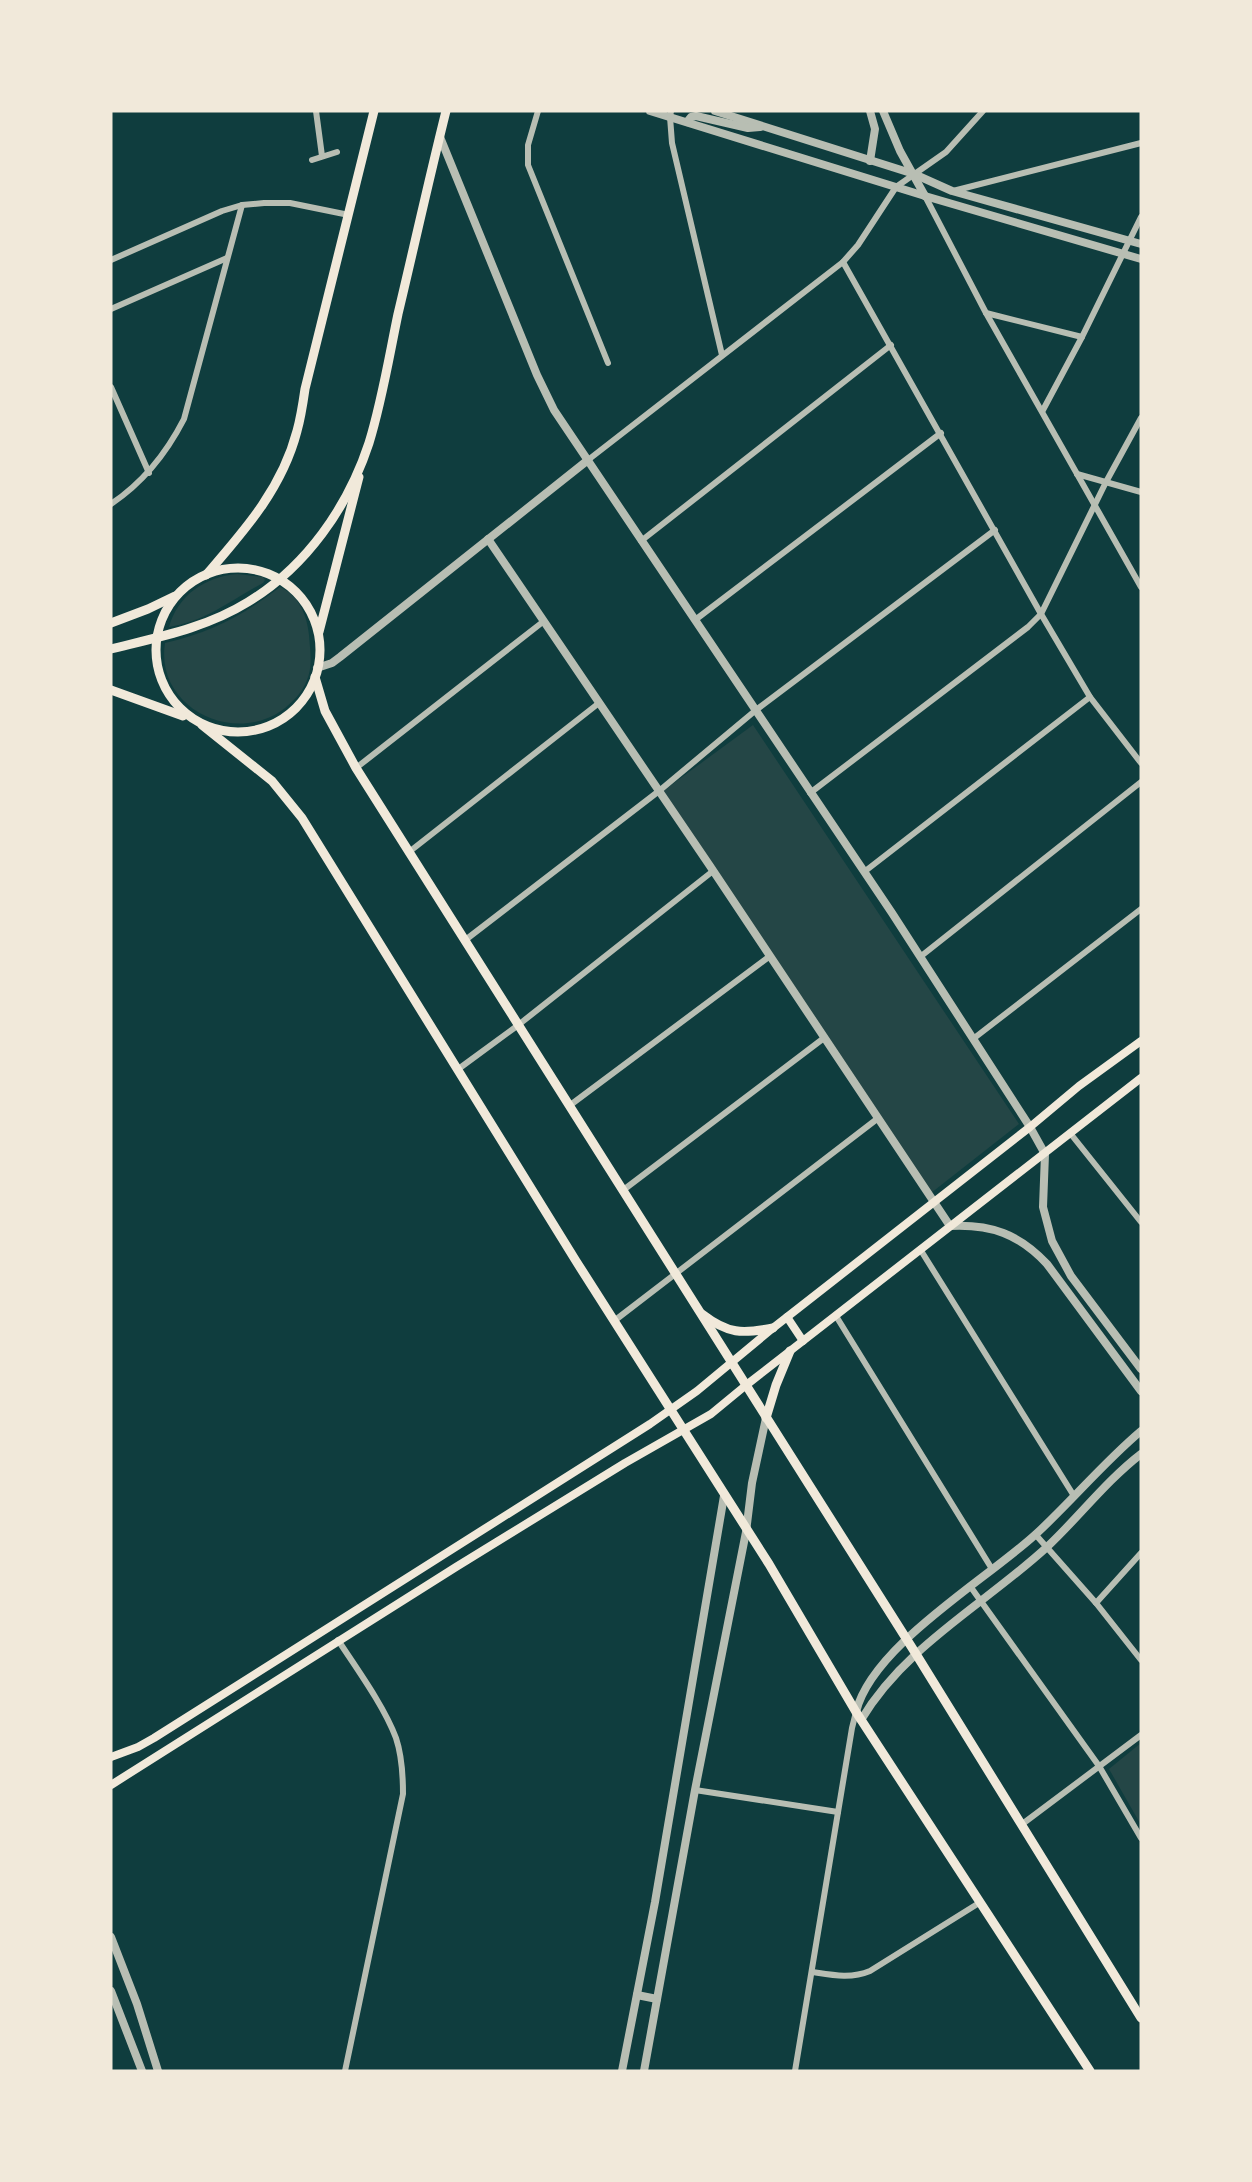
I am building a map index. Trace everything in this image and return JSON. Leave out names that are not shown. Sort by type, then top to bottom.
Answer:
[{"type":"main road","points":[[203,578],[261,508],[281,475],[289,456],[374,111]]},
{"type":"main road","points":[[446,111],[368,443],[341,540],[318,637],[316,673],[325,711],[356,768],[517,1026],[916,1654],[1020,1826],[1141,2018]]},
{"type":"main road","points":[[111,649],[188,630],[220,617],[248,602],[281,578],[306,555],[328,526],[341,505],[368,443]]},
{"type":"main road","points":[[111,623],[148,609],[182,592],[203,578],[223,570],[242,568],[268,570],[296,590],[311,610],[318,637]]},
{"type":"main road","points":[[182,592],[166,609],[156,638],[161,678],[179,709],[254,765],[287,797],[308,828],[746,1532],[769,1564],[859,1716],[1090,2071]]},
{"type":"main road","points":[[111,690],[198,723],[229,731],[258,730],[282,720],[302,702],[316,673]]},
{"type":"main road","points":[[111,1757],[154,1738],[449,1553],[670,1410],[732,1364],[773,1328],[1080,1086],[1141,1041]]},
{"type":"main road","points":[[111,1785],[456,1567],[625,1463],[711,1414],[1141,1078]]},
{"type":"main road","points":[[696,1309],[718,1326],[728,1330],[743,1332],[773,1328]]},
{"type":"main road","points":[[787,1317],[803,1341]]},
{"type":"main road","points":[[766,1418],[790,1351]]},
{"type":"main road","points":[[449,1553],[456,1567]]},
{"type":"street","points":[[316,111],[322,156]]},
{"type":"street","points":[[538,111],[528,145],[527,155],[531,174],[608,363]]},
{"type":"street","points":[[650,111],[671,114],[687,122],[925,196],[1141,259]]},
{"type":"street","points":[[715,111],[914,174],[952,191],[1141,244]]},
{"type":"street","points":[[870,111],[875,138],[870,161]]},
{"type":"street","points":[[883,111],[900,151],[986,313],[1141,587]]},
{"type":"street","points":[[316,673],[340,657],[843,262],[858,245],[896,187],[946,153],[983,111]]},
{"type":"street","points":[[671,114],[672,143],[722,355]]},
{"type":"street","points":[[687,122],[691,117],[696,116],[748,128],[765,127]]},
{"type":"street","points":[[440,137],[554,410],[864,872],[1030,1127],[1045,1154],[1043,1207],[1052,1241],[1071,1276],[1141,1369]]},
{"type":"street","points":[[952,191],[1141,143]]},
{"type":"street","points":[[312,160],[338,152]]},
{"type":"street","points":[[111,260],[222,211],[242,205],[290,203],[349,215]]},
{"type":"street","points":[[111,504],[149,473],[170,446],[184,419],[242,205]]},
{"type":"street","points":[[1042,410],[1082,338],[1141,217]]},
{"type":"street","points":[[111,309],[227,258]]},
{"type":"street","points":[[843,262],[1090,697],[1141,763]]},
{"type":"street","points":[[986,313],[1082,338]]},
{"type":"street","points":[[641,541],[891,345]]},
{"type":"street","points":[[111,387],[149,473]]},
{"type":"street","points":[[810,793],[1028,627],[1041,614],[1106,482],[1141,418]]},
{"type":"street","points":[[695,620],[941,433]]},
{"type":"street","points":[[1077,474],[1141,492]]},
{"type":"street","points":[[464,941],[659,791],[756,710],[995,530]]},
{"type":"street","points":[[488,539],[950,1226],[978,1226],[993,1229],[1013,1237],[1034,1250],[1047,1264],[1141,1391]]},
{"type":"street","points":[[356,768],[544,621]]},
{"type":"street","points":[[864,872],[1090,697]]},
{"type":"street","points":[[409,852],[599,703]]},
{"type":"street","points":[[920,957],[1141,782]]},
{"type":"street","points":[[457,1070],[517,1026],[713,871]]},
{"type":"street","points":[[973,1039],[1141,909]]},
{"type":"street","points":[[569,1106],[770,956]]},
{"type":"street","points":[[622,1191],[824,1038]]},
{"type":"street","points":[[615,1322],[878,1119]]},
{"type":"street","points":[[1070,1133],[1141,1222]]},
{"type":"street","points":[[920,1249],[1074,1496]]},
{"type":"street","points":[[836,1316],[992,1569]]},
{"type":"street","points":[[644,2071],[695,1790],[746,1532],[752,1483],[766,1418]]},
{"type":"street","points":[[859,1716],[866,1689],[893,1652],[1035,1534],[1104,1464],[1141,1431]]},
{"type":"street","points":[[795,2071],[852,1728],[879,1691],[904,1664],[1046,1547],[1108,1483],[1141,1454]]},
{"type":"street","points":[[622,2071],[724,1496]]},
{"type":"street","points":[[1035,1534],[1096,1603],[1141,1660]]},
{"type":"street","points":[[1096,1603],[1141,1553]]},
{"type":"street","points":[[970,1586],[1100,1766],[1141,1838]]},
{"type":"street","points":[[338,1640],[387,1719],[396,1738],[403,1774],[403,1794],[345,2071]]},
{"type":"street","points":[[893,1652],[904,1664]]},
{"type":"street","points":[[1020,1826],[1141,1735]]},
{"type":"street","points":[[695,1790],[838,1812]]},
{"type":"street","points":[[812,1972],[845,1977],[870,1971],[979,1903]]},
{"type":"street","points":[[111,1937],[137,2004],[158,2071]]},
{"type":"street","points":[[111,1991],[142,2071]]},
{"type":"street","points":[[637,1995],[657,1999]]},
{"type":"shaded area","points":[[237,574],[263,577],[265,580],[207,615],[169,627],[179,606],[194,590],[214,579]]},
{"type":"shaded area","points":[[280,587],[297,601],[304,613],[308,628],[311,664],[309,675],[305,685],[293,701],[281,711],[261,720],[240,724],[220,721],[201,713],[184,701],[172,685],[165,665],[165,643],[197,634],[226,622]]},
{"type":"shaded area","points":[[753,725],[1019,1124],[931,1193],[663,791]]},
{"type":"shaded area","points":[[1141,1743],[1141,1825],[1109,1769]]}]
